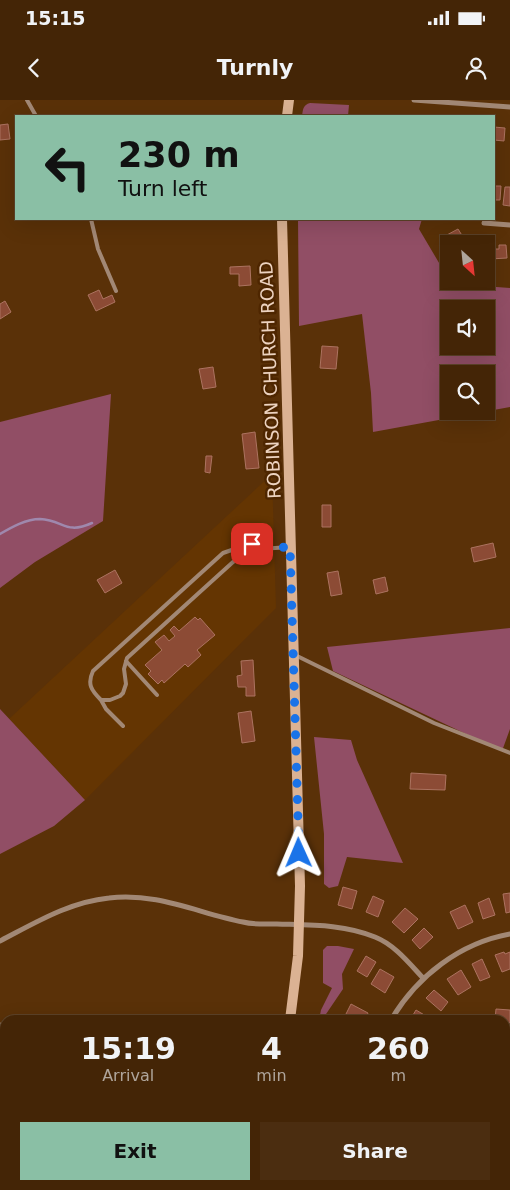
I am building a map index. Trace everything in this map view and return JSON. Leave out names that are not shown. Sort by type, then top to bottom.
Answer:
[{"type":"street","points":[[287,115],[289,100]]},
{"type":"street","points":[[414,100],[510,107]]},
{"type":"street","name":"ROBINSON CHURCH ROAD","points":[[282,220],[300,886],[299,925],[291,1015]]},
{"type":"street","points":[[484,223],[510,225]]},
{"type":"street","points":[[0,941],[52,914],[74,905],[98,899],[122,897],[159,900],[243,922],[349,929],[386,943],[397,951],[423,978]]},
{"type":"street","points":[[395,1015],[423,978],[442,962],[463,949],[485,940],[510,934]]},
{"type":"lane","points":[[27,100],[35,115]]},
{"type":"lane","points":[[91,220],[98,249],[116,291]]},
{"type":"lane","points":[[123,726],[92,691],[90,685],[93,671],[222,553],[252,544],[260,548]]},
{"type":"lane","points":[[101,700],[110,700],[120,696],[126,684],[124,669],[127,658],[228,565],[260,548],[290,547]]},
{"type":"lane","points":[[293,654],[434,723],[510,753]]},
{"type":"lane","points":[[126,661],[157,695]]},
{"type":"shaded area","points":[[308,104],[349,105],[348,115],[302,115],[303,109]]},
{"type":"shaded area","points":[[298,220],[422,220],[419,229],[440,265],[440,290],[495,290],[495,287],[510,288],[510,407],[495,410],[495,365],[440,365],[440,420],[373,432],[371,393],[362,314],[299,326]]},
{"type":"shaded area","points":[[111,394],[103,521],[35,562],[0,588],[0,422]]},
{"type":"shaded area","points":[[272,474],[276,608],[85,800],[9,719]]},
{"type":"shaded area","points":[[510,628],[510,729],[502,751],[333,671],[327,647]]},
{"type":"shaded area","points":[[0,709],[85,800],[54,826],[0,854]]},
{"type":"shaded area","points":[[314,737],[351,740],[357,760],[403,863],[347,857],[338,886],[329,888],[324,884],[324,834]]},
{"type":"shaded area","points":[[327,946],[354,949],[342,974],[343,989],[325,1015],[320,1015],[332,988],[323,983],[323,950]]},
{"type":"building","points":[[8,124],[10,139],[0,140],[0,125]]},
{"type":"building","points":[[495,127],[505,128],[504,141],[495,140]]},
{"type":"building","points":[[495,186],[501,186],[500,200],[495,200]]},
{"type":"building","points":[[505,187],[510,187],[510,206],[503,205]]},
{"type":"building","points":[[458,229],[462,235],[447,235]]},
{"type":"building","points":[[499,245],[506,245],[507,258],[495,259],[495,249],[499,249]]},
{"type":"building","points":[[250,266],[251,285],[239,286],[239,274],[230,274],[230,267]]},
{"type":"building","points":[[99,290],[103,299],[112,295],[115,302],[96,311],[88,295]]},
{"type":"building","points":[[5,301],[11,312],[0,319],[0,304]]},
{"type":"building","points":[[322,346],[338,347],[336,369],[320,368]]},
{"type":"building","points":[[213,367],[216,387],[203,389],[199,369]]},
{"type":"building","points":[[255,432],[259,468],[246,469],[242,434]]},
{"type":"building","points":[[206,456],[212,456],[210,473],[205,472]]},
{"type":"building","points":[[322,505],[331,505],[331,527],[322,527]]},
{"type":"building","points":[[493,543],[496,557],[474,562],[471,548]]},
{"type":"building","points":[[115,570],[122,583],[105,593],[97,580]]},
{"type":"building","points":[[338,571],[342,594],[331,596],[327,573]]},
{"type":"building","points":[[385,577],[388,591],[376,594],[373,580]]},
{"type":"building","points":[[195,617],[198,620],[200,618],[215,635],[197,650],[201,655],[188,667],[185,664],[164,683],[162,680],[158,684],[148,674],[151,671],[145,665],[162,650],[155,642],[164,635],[169,641],[175,636],[170,630],[174,626],[179,631]]},
{"type":"building","points":[[253,660],[255,696],[246,696],[246,687],[238,687],[237,676],[242,675],[241,661]]},
{"type":"building","points":[[251,711],[255,741],[242,743],[238,713]]},
{"type":"building","points":[[411,773],[446,775],[445,790],[410,789]]},
{"type":"building","points":[[343,887],[357,891],[352,909],[338,905]]},
{"type":"building","points":[[510,893],[510,912],[506,913],[503,894]]},
{"type":"building","points":[[373,896],[384,901],[378,917],[366,912]]},
{"type":"building","points":[[489,898],[495,915],[483,919],[478,903]]},
{"type":"building","points":[[465,905],[473,922],[458,929],[450,912]]},
{"type":"building","points":[[405,908],[418,919],[404,933],[392,922]]},
{"type":"building","points":[[424,928],[433,937],[420,949],[412,940]]},
{"type":"building","points":[[504,952],[505,954],[510,952],[510,969],[502,972],[495,955]]},
{"type":"building","points":[[366,956],[376,962],[367,977],[357,971]]},
{"type":"building","points":[[482,959],[490,977],[480,981],[472,964]]},
{"type":"building","points":[[380,969],[394,977],[385,993],[371,984]]},
{"type":"building","points":[[461,970],[471,987],[458,995],[447,979]]},
{"type":"building","points":[[434,990],[448,1002],[441,1011],[426,998]]},
{"type":"building","points":[[351,1004],[368,1013],[367,1015],[346,1015]]},
{"type":"building","points":[[496,1009],[510,1010],[510,1015],[495,1015]]},
{"type":"building","points":[[416,1010],[424,1015],[413,1015]]},
{"type":"waterway","points":[[0,534],[19,524],[35,519],[48,520],[76,528],[92,523]]},
{"type":"route","points":[[252,544],[260,548],[290,547],[299,853]]}]
